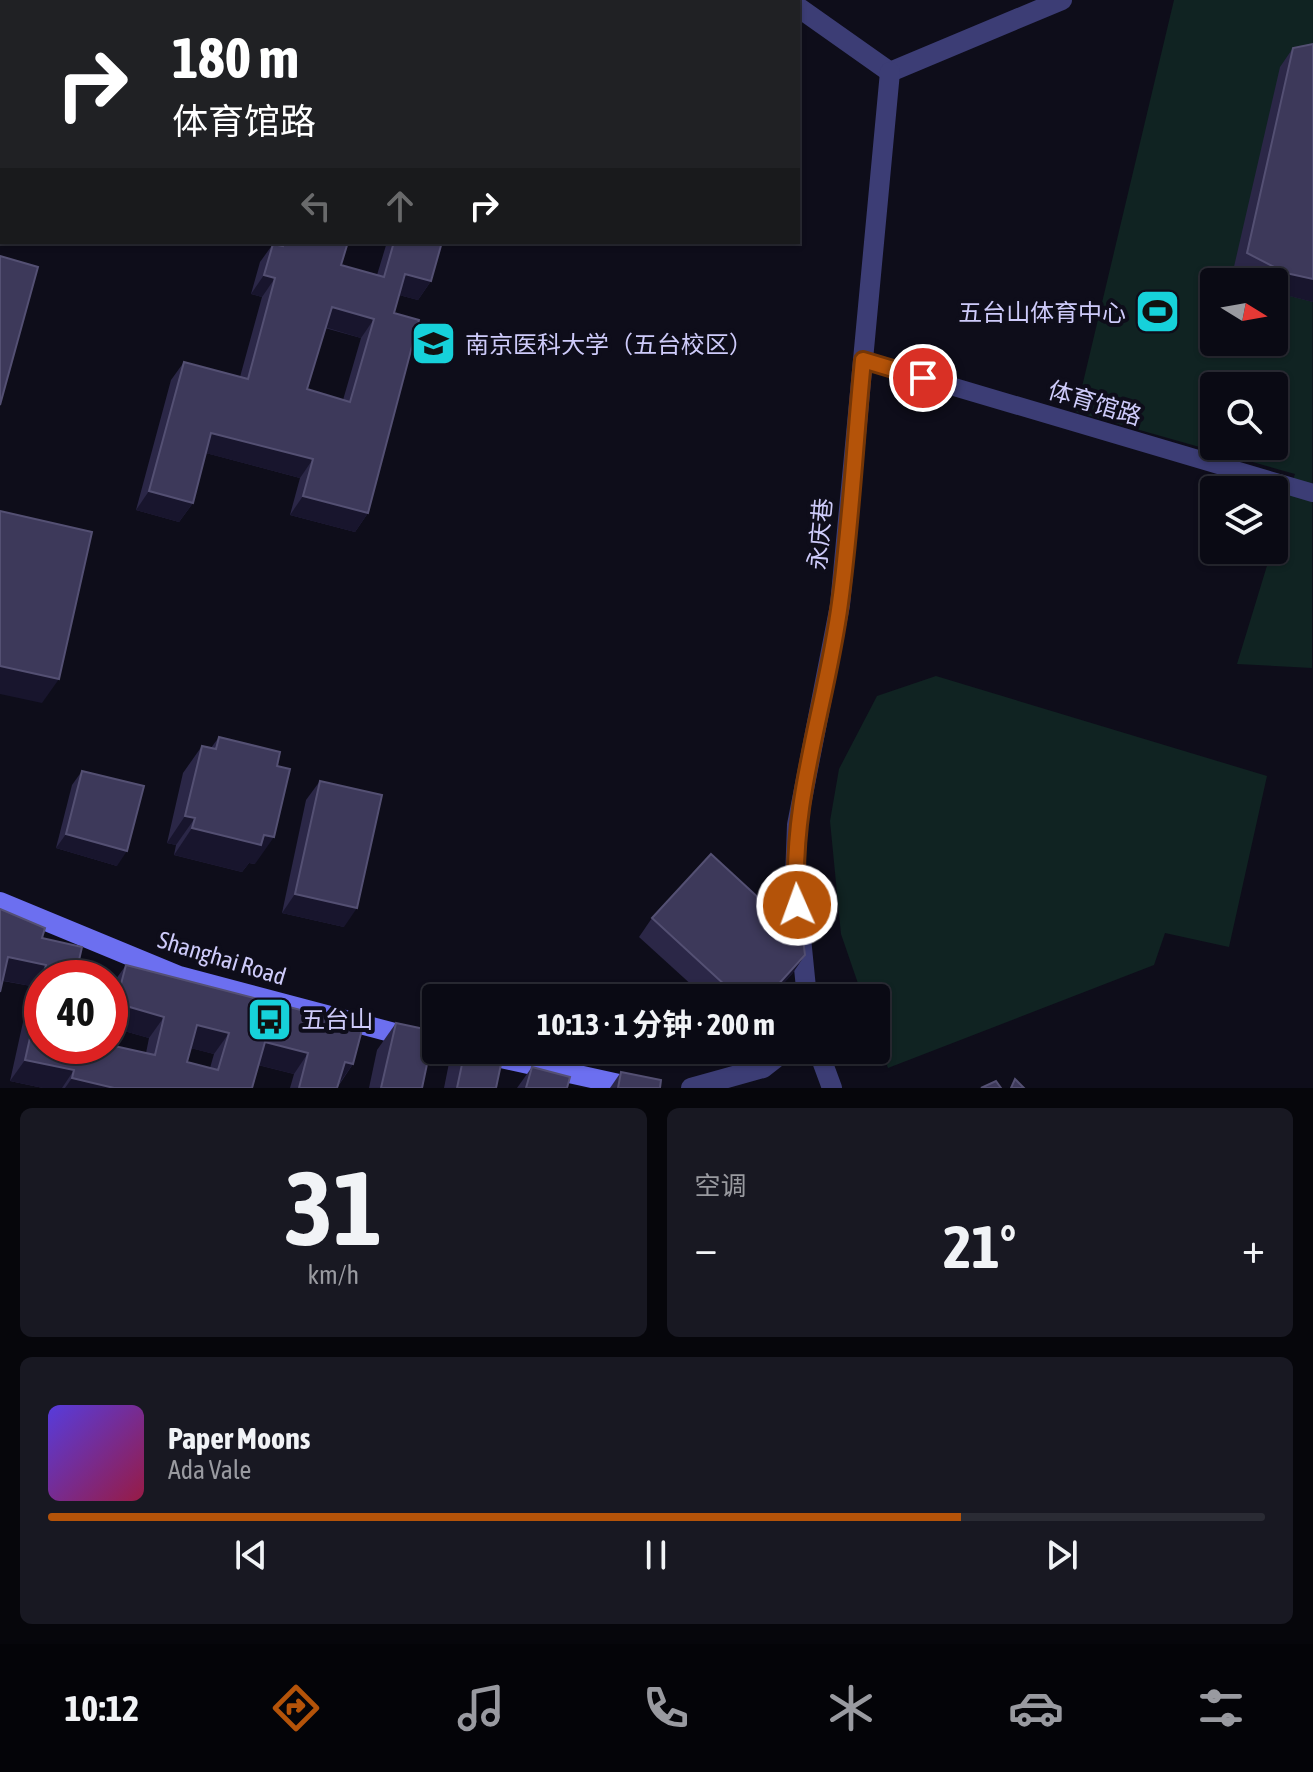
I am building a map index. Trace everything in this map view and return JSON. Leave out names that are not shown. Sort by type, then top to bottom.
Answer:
[{"type":"main road","name":"Shanghai Road","points":[[0,902],[179,976],[422,1040]]},
{"type":"main road","points":[[528,1064],[637,1088]]},
{"type":"street","points":[[800,8],[890,72],[1062,0]]},
{"type":"street","name":"永庆巷","points":[[806,984],[795,878],[797,825],[840,605],[890,72]]},
{"type":"street","name":"体育馆路","points":[[863,360],[1313,493]]},
{"type":"street","points":[[691,1088],[768,1064]]},
{"type":"street","points":[[823,1064],[832,1088]]},
{"type":"green space","name":"五台山体育中心","points":[[1174,0],[1313,0],[1312,668],[1237,664],[1268,564],[1288,564],[1288,497],[1295,474],[1246,460],[1288,460],[1288,372],[1200,372],[1200,447],[1076,412]]},
{"type":"green space","points":[[936,676],[1267,776],[1229,947],[1165,933],[1154,965],[888,1068],[890,984],[858,984],[841,934],[830,821],[839,769],[877,696]]},
{"type":"building","points":[[1313,44],[1313,279],[1288,273],[1288,268],[1276,268],[1247,253],[1293,48]]},
{"type":"building","points":[[273,244],[347,244],[341,265],[384,277],[393,244],[441,244],[431,281],[405,274],[394,313],[419,320],[368,513],[303,496],[313,459],[211,433],[193,503],[149,491],[184,362],[248,379],[275,278],[264,275]],"holes":[[[332,307],[374,319],[350,402],[307,389]]]},
{"type":"building","points":[[0,256],[38,267],[0,405]]},
{"type":"building","points":[[0,511],[92,532],[59,679],[0,666]]},
{"type":"building","points":[[219,737],[280,752],[277,766],[290,769],[274,837],[264,835],[261,845],[192,828],[195,818],[185,816],[202,746],[216,749]]},
{"type":"building","points":[[82,771],[144,786],[127,851],[66,834]]},
{"type":"building","points":[[320,781],[382,795],[357,908],[295,894]]},
{"type":"building","points":[[711,854],[803,939],[805,955],[779,984],[724,984],[652,918]]},
{"type":"building","points":[[0,909],[45,928],[42,938],[82,947],[79,960],[24,960],[8,957],[0,992]]},
{"type":"building","points":[[128,966],[363,1026],[353,1064],[345,1062],[337,1088],[299,1088],[308,1053],[265,1042],[252,1088],[114,1088],[72,1078],[74,1070],[45,1064],[128,1064],[128,1049],[155,1055],[164,1017],[128,1006]],"holes":[[[197,1025],[229,1033],[218,1070],[187,1062]]]},
{"type":"building","points":[[396,1023],[422,1028],[422,1064],[427,1064],[422,1088],[381,1088]]},
{"type":"building","points":[[462,1064],[501,1064],[496,1088],[457,1088]]},
{"type":"building","points":[[532,1067],[570,1077],[567,1088],[526,1088]]},
{"type":"building","points":[[621,1072],[661,1080],[660,1088],[618,1088]]},
{"type":"building","points":[[1015,1079],[1024,1088],[1011,1088]]},
{"type":"building","points":[[996,1081],[1001,1088],[981,1088]]},
{"type":"place","name":"五台山体育中心","points":[[1157,312]]},
{"type":"place","name":"南京医科大学（五台校区）","points":[[434,344]]},
{"type":"place","name":"五台山","points":[[270,1019]]},
{"type":"route","points":[[797,905],[797,825],[840,605],[863,360],[923,378]]}]
